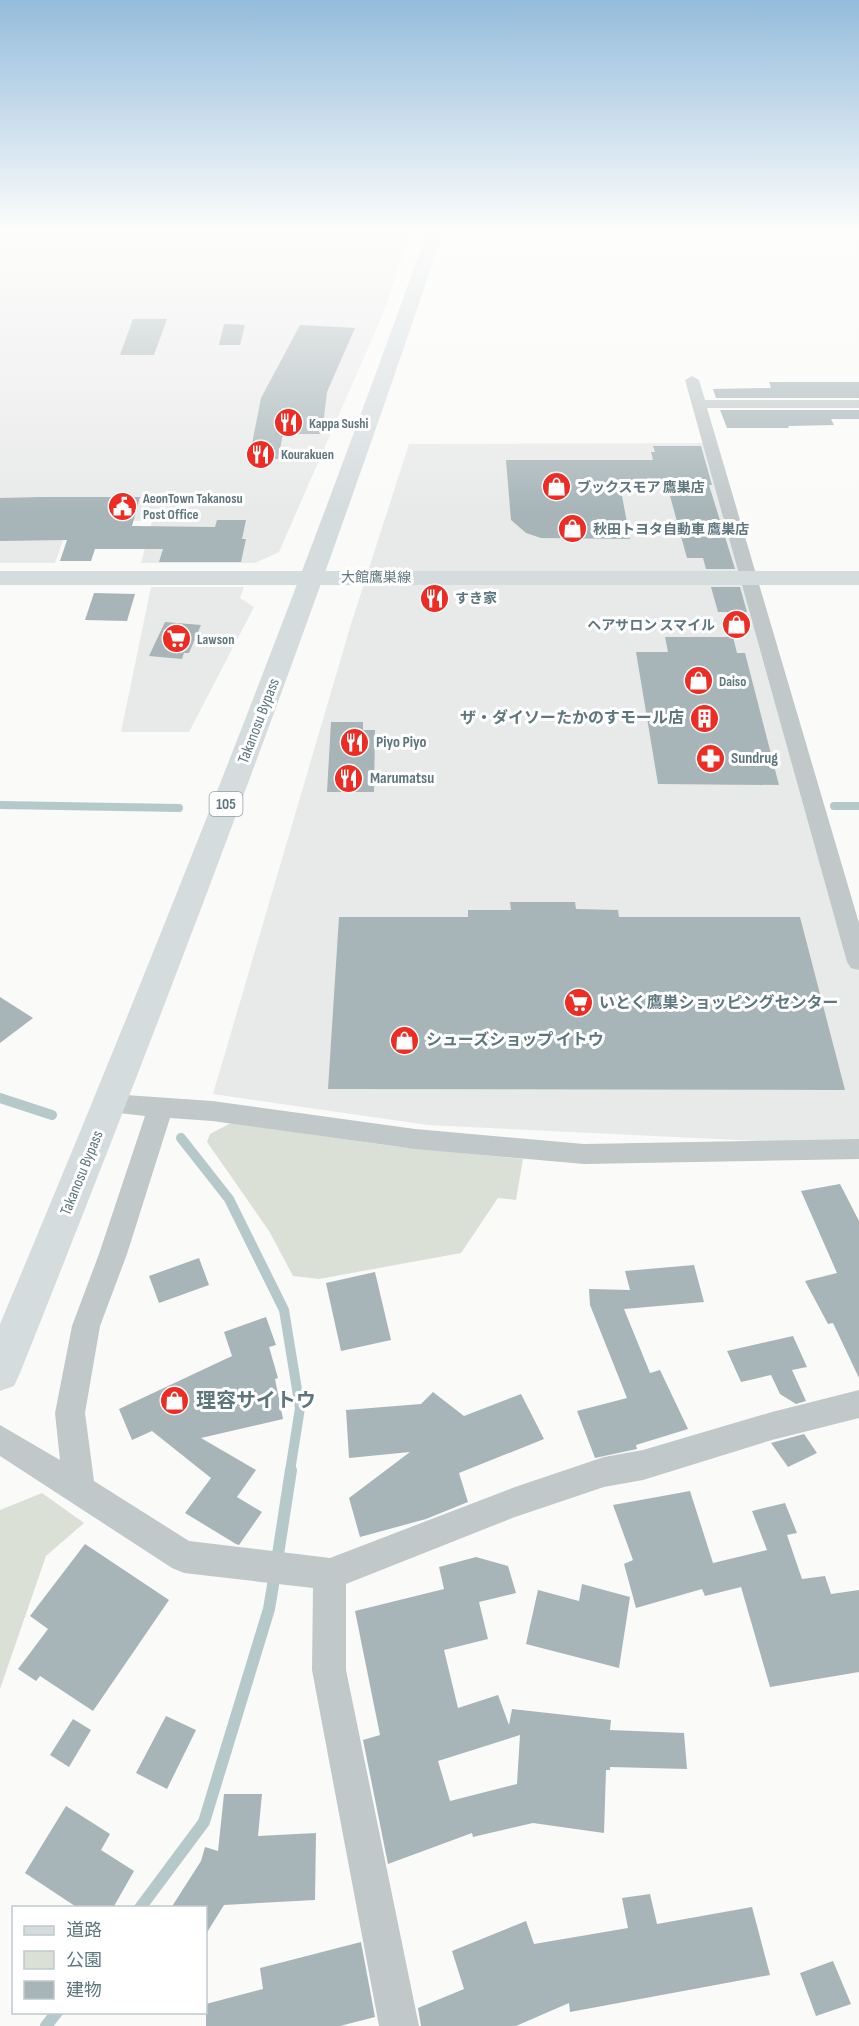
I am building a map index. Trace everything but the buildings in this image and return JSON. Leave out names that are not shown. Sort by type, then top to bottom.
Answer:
[{"type":"main road","name":"Takanosu Bypass","points":[[0,1373],[111,1104],[314,577],[403,324]]},
{"type":"main road","name":"大館鷹巣線","points":[[0,578],[859,578]]},
{"type":"street","points":[[692,380],[859,962]]},
{"type":"street","points":[[699,404],[859,404]]},
{"type":"street","points":[[111,1104],[235,1114],[415,1139],[584,1154],[859,1149]]},
{"type":"street","points":[[79,1490],[70,1413],[86,1326],[113,1254],[161,1107]]},
{"type":"street","points":[[0,1439],[184,1557],[330,1574],[515,1503],[604,1472],[643,1465],[772,1426],[859,1404]]},
{"type":"street","points":[[330,1574],[329,1670],[399,2026]]},
{"type":"shaded area","points":[[0,324],[379,324],[279,552],[255,563],[141,563],[152,521],[70,521],[55,563],[0,563]]},
{"type":"shaded area","points":[[710,443],[859,962],[859,1146],[428,1125],[213,1094],[351,624],[409,444]]},
{"type":"shaded area","points":[[151,587],[244,587],[240,598],[254,607],[189,732],[121,732]]},
{"type":"green space","points":[[231,1123],[392,1146],[523,1159],[516,1200],[498,1198],[461,1253],[319,1279],[293,1276],[269,1231],[207,1142],[210,1134]]},
{"type":"green space","points":[[42,1493],[84,1523],[46,1556],[0,1689],[0,1510]]},
{"type":"waterway","points":[[0,805],[179,808]]},
{"type":"waterway","points":[[834,806],[859,806]]},
{"type":"waterway","points":[[0,1098],[52,1115]]},
{"type":"waterway","points":[[181,1138],[229,1199],[284,1310],[300,1408],[290,1471]]},
{"type":"waterway","points":[[277,1561],[291,1470]]},
{"type":"waterway","points":[[141,1906],[204,1822],[269,1609],[275,1573]]},
{"type":"waterway","points":[[46,2026],[55,2014]]},
{"type":"place","name":"Kappa Sushi","points":[[288,423]]},
{"type":"place","name":"Kourakuen","points":[[260,454]]},
{"type":"place","name":"ブックスモア 鷹巣店","points":[[556,487]]},
{"type":"place","name":"AeonTown Takanosu Post Office","points":[[122,506]]},
{"type":"place","name":"秋田トヨタ自動車 鷹巣店","points":[[572,529]]},
{"type":"place","name":"すき家","points":[[434,598]]},
{"type":"place","name":"ヘアサロン スマイル","points":[[736,625]]},
{"type":"place","name":"Lawson","points":[[176,639]]},
{"type":"place","name":"Daiso","points":[[698,681]]},
{"type":"place","name":"ザ・ダイソーたかのすモール店","points":[[705,718]]},
{"type":"place","name":"Piyo Piyo","points":[[355,742]]},
{"type":"place","name":"Sundrug","points":[[710,758]]},
{"type":"place","name":"Marumatsu","points":[[349,778]]},
{"type":"place","name":"いとく鷹巣ショッピングセンター","points":[[578,1003]]},
{"type":"place","name":"シューズショップ イトウ","points":[[405,1040]]},
{"type":"place","name":"理容サイトウ","points":[[175,1401]]}]
